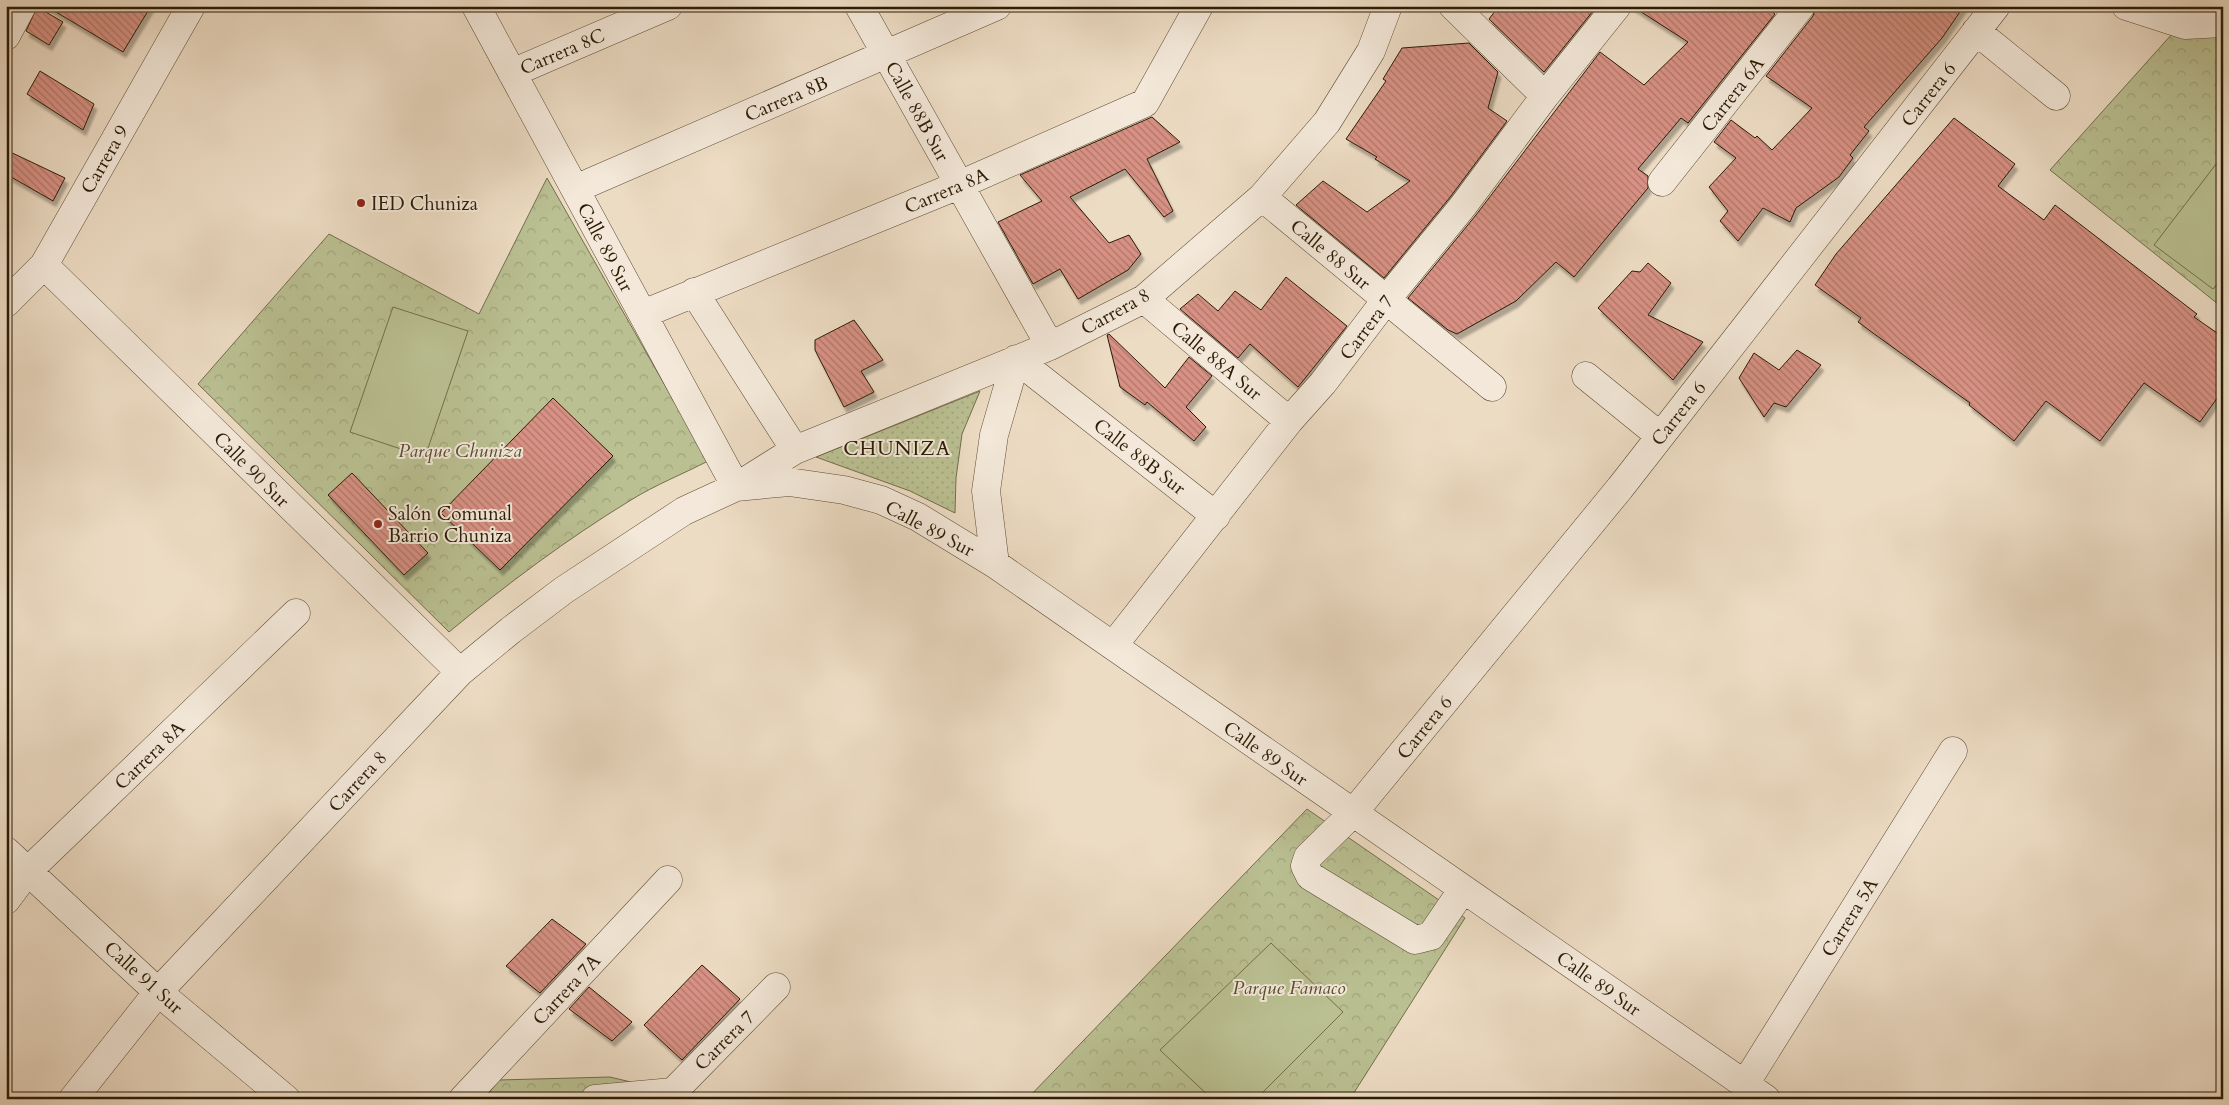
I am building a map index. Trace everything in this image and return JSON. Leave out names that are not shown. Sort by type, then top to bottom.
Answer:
[{"type":"street","points":[[6,36],[22,6]]},
{"type":"street","name":"Carrera 9","points":[[6,303],[44,265],[191,6]]},
{"type":"street","name":"Calle 89 Sur","points":[[476,6],[736,487]]},
{"type":"street","name":"Carrera 8C","points":[[512,73],[668,6]]},
{"type":"street","name":"Calle 88B Sur","points":[[859,6],[1050,346]]},
{"type":"street","name":"Carrera 8B","points":[[575,189],[997,6]]},
{"type":"street","name":"Carrera 8A","points":[[643,314],[959,185],[1145,103],[1199,6]]},
{"type":"street","name":"Carrera 8","points":[[736,487],[795,450],[1050,346],[1144,298],[1262,197],[1327,122],[1371,51],[1388,6]]},
{"type":"street","points":[[1454,6],[1545,96]]},
{"type":"street","name":"Carrera 7","points":[[1114,646],[1289,421],[1323,383],[1386,300],[1463,206],[1545,96],[1617,6]]},
{"type":"street","name":"Carrera 6A","points":[[1662,182],[1801,6]]},
{"type":"street","name":"Carrera 6","points":[[1463,889],[1431,936],[1415,940],[1310,876],[1305,866],[1308,857],[1354,813],[1660,436],[1996,6]]},
{"type":"street","points":[[2126,6],[2185,25],[2223,23]]},
{"type":"street","points":[[1976,31],[2056,96]]},
{"type":"street","name":"Calle 88 Sur","points":[[1262,197],[1492,387]]},
{"type":"street","name":"Calle 90 Sur","points":[[44,265],[460,672]]},
{"type":"street","points":[[694,292],[795,450]]},
{"type":"street","name":"Calle 88A Sur","points":[[1144,298],[1289,421]]},
{"type":"street","points":[[995,564],[986,491],[994,435],[1016,359]]},
{"type":"street","name":"Calle 88B Sur","points":[[1016,359],[1216,516]]},
{"type":"street","points":[[1586,376],[1660,436]]},
{"type":"street","name":"Calle 89 Sur","points":[[684,510],[736,487],[789,482],[844,490],[881,500],[918,517],[995,564],[1766,1099]]},
{"type":"street","name":"Carrera 8","points":[[73,1099],[158,992],[460,672],[564,590],[684,510]]},
{"type":"street","name":"Carrera 8A","points":[[6,900],[27,872],[296,614]]},
{"type":"street","name":"Carrera 5A","points":[[1744,1084],[1953,751]]},
{"type":"street","name":"Calle 91 Sur","points":[[6,851],[158,992],[286,1099]]},
{"type":"street","name":"Carrera 7A","points":[[464,1099],[668,880]]},
{"type":"street","name":"Carrera 7","points":[[595,1099],[672,1092],[776,987]]},
{"type":"green space","points":[[2172,34],[2223,36],[2223,308],[2050,170]]},
{"type":"green space","points":[[2223,155],[2223,277],[2213,289],[2154,245]]},
{"type":"green space","name":"Parque Chuniza","points":[[547,178],[708,461],[659,484],[584,530],[515,579],[449,632],[198,384],[329,234],[479,314]]},
{"type":"green space","points":[[393,307],[468,331],[425,457],[350,432]]},
{"type":"green space","points":[[980,391],[962,434],[956,478],[955,513],[910,491],[816,457]]},
{"type":"green space","name":"Parque Famaco","points":[[1307,809],[1465,918],[1350,1099],[1027,1099]]},
{"type":"green space","points":[[1271,943],[1343,1012],[1256,1099],[1212,1099],[1160,1050]]},
{"type":"green space","points":[[610,1077],[672,1092],[683,1082],[701,1099],[484,1099],[499,1080]]},
{"type":"building","points":[[46,6],[151,6],[123,52]]},
{"type":"building","points":[[1499,6],[1597,6],[1544,72],[1489,19]]},
{"type":"building","points":[[1632,6],[1765,6],[1775,14],[1688,123],[1681,118],[1638,169],[1648,176],[1648,188],[1574,277],[1556,262],[1516,301],[1457,334],[1448,330],[1408,298],[1476,215],[1600,52],[1644,85],[1688,42]]},
{"type":"building","points":[[1816,6],[1964,6],[1942,38],[1864,127],[1869,131],[1850,155],[1853,158],[1839,177],[1796,208],[1790,222],[1763,208],[1738,241],[1720,221],[1728,211],[1709,187],[1736,158],[1714,142],[1731,120],[1755,138],[1757,136],[1772,150],[1812,108],[1766,76],[1813,16]]},
{"type":"building","points":[[37,7],[63,22],[49,45],[26,31]]},
{"type":"building","points":[[1469,43],[1498,72],[1488,108],[1507,121],[1451,196],[1384,278],[1296,205],[1323,181],[1367,212],[1410,181],[1375,159],[1377,157],[1346,139],[1386,81],[1383,79],[1402,48]]},
{"type":"building","points":[[40,71],[94,104],[83,130],[27,94]]},
{"type":"building","points":[[1152,117],[1180,142],[1147,159],[1173,211],[1164,217],[1125,169],[1070,197],[1109,243],[1129,235],[1141,254],[1128,270],[1078,299],[1060,269],[1033,284],[998,222],[1042,201],[1020,175]]},
{"type":"building","points":[[1954,118],[2015,164],[1998,186],[2044,220],[2055,205],[2197,314],[2194,317],[2223,337],[2223,390],[2200,422],[2144,383],[2100,441],[2046,401],[2014,441],[1969,405],[1970,403],[1858,322],[1861,318],[1815,285],[1836,254]]},
{"type":"building","points":[[6,150],[65,178],[53,201],[6,174]]},
{"type":"building","points":[[1648,263],[1671,283],[1648,315],[1703,342],[1673,380],[1598,308],[1632,271],[1640,272]]},
{"type":"building","points":[[1286,277],[1347,326],[1298,387],[1250,344],[1238,358],[1180,309],[1198,294],[1218,311],[1235,291],[1261,310]]},
{"type":"building","points":[[854,320],[883,360],[861,371],[874,392],[844,407],[815,350],[815,340]]},
{"type":"building","points":[[1109,334],[1165,388],[1189,357],[1212,376],[1186,407],[1206,427],[1194,441],[1147,402],[1145,405],[1120,387],[1107,335]]},
{"type":"building","points":[[1797,350],[1821,365],[1786,407],[1774,403],[1764,417],[1739,378],[1754,353],[1779,370]]},
{"type":"building","points":[[553,398],[613,456],[500,570],[441,513]]},
{"type":"building","name":"Salón Comunal Barrio Chuniza","points":[[352,473],[428,553],[404,575],[328,495]]},
{"type":"building","points":[[552,919],[586,944],[540,993],[506,966]]},
{"type":"building","points":[[702,965],[740,999],[682,1060],[644,1025]]},
{"type":"building","points":[[589,987],[632,1022],[612,1041],[569,1009]]},
{"type":"place","name":"IED Chuniza","points":[[361,203]]},
{"type":"place","name":"Salón Comunal Barrio Chuniza","points":[[378,524]]},
{"type":"district","name":"CHUNIZA","points":[[897,448]]}]
